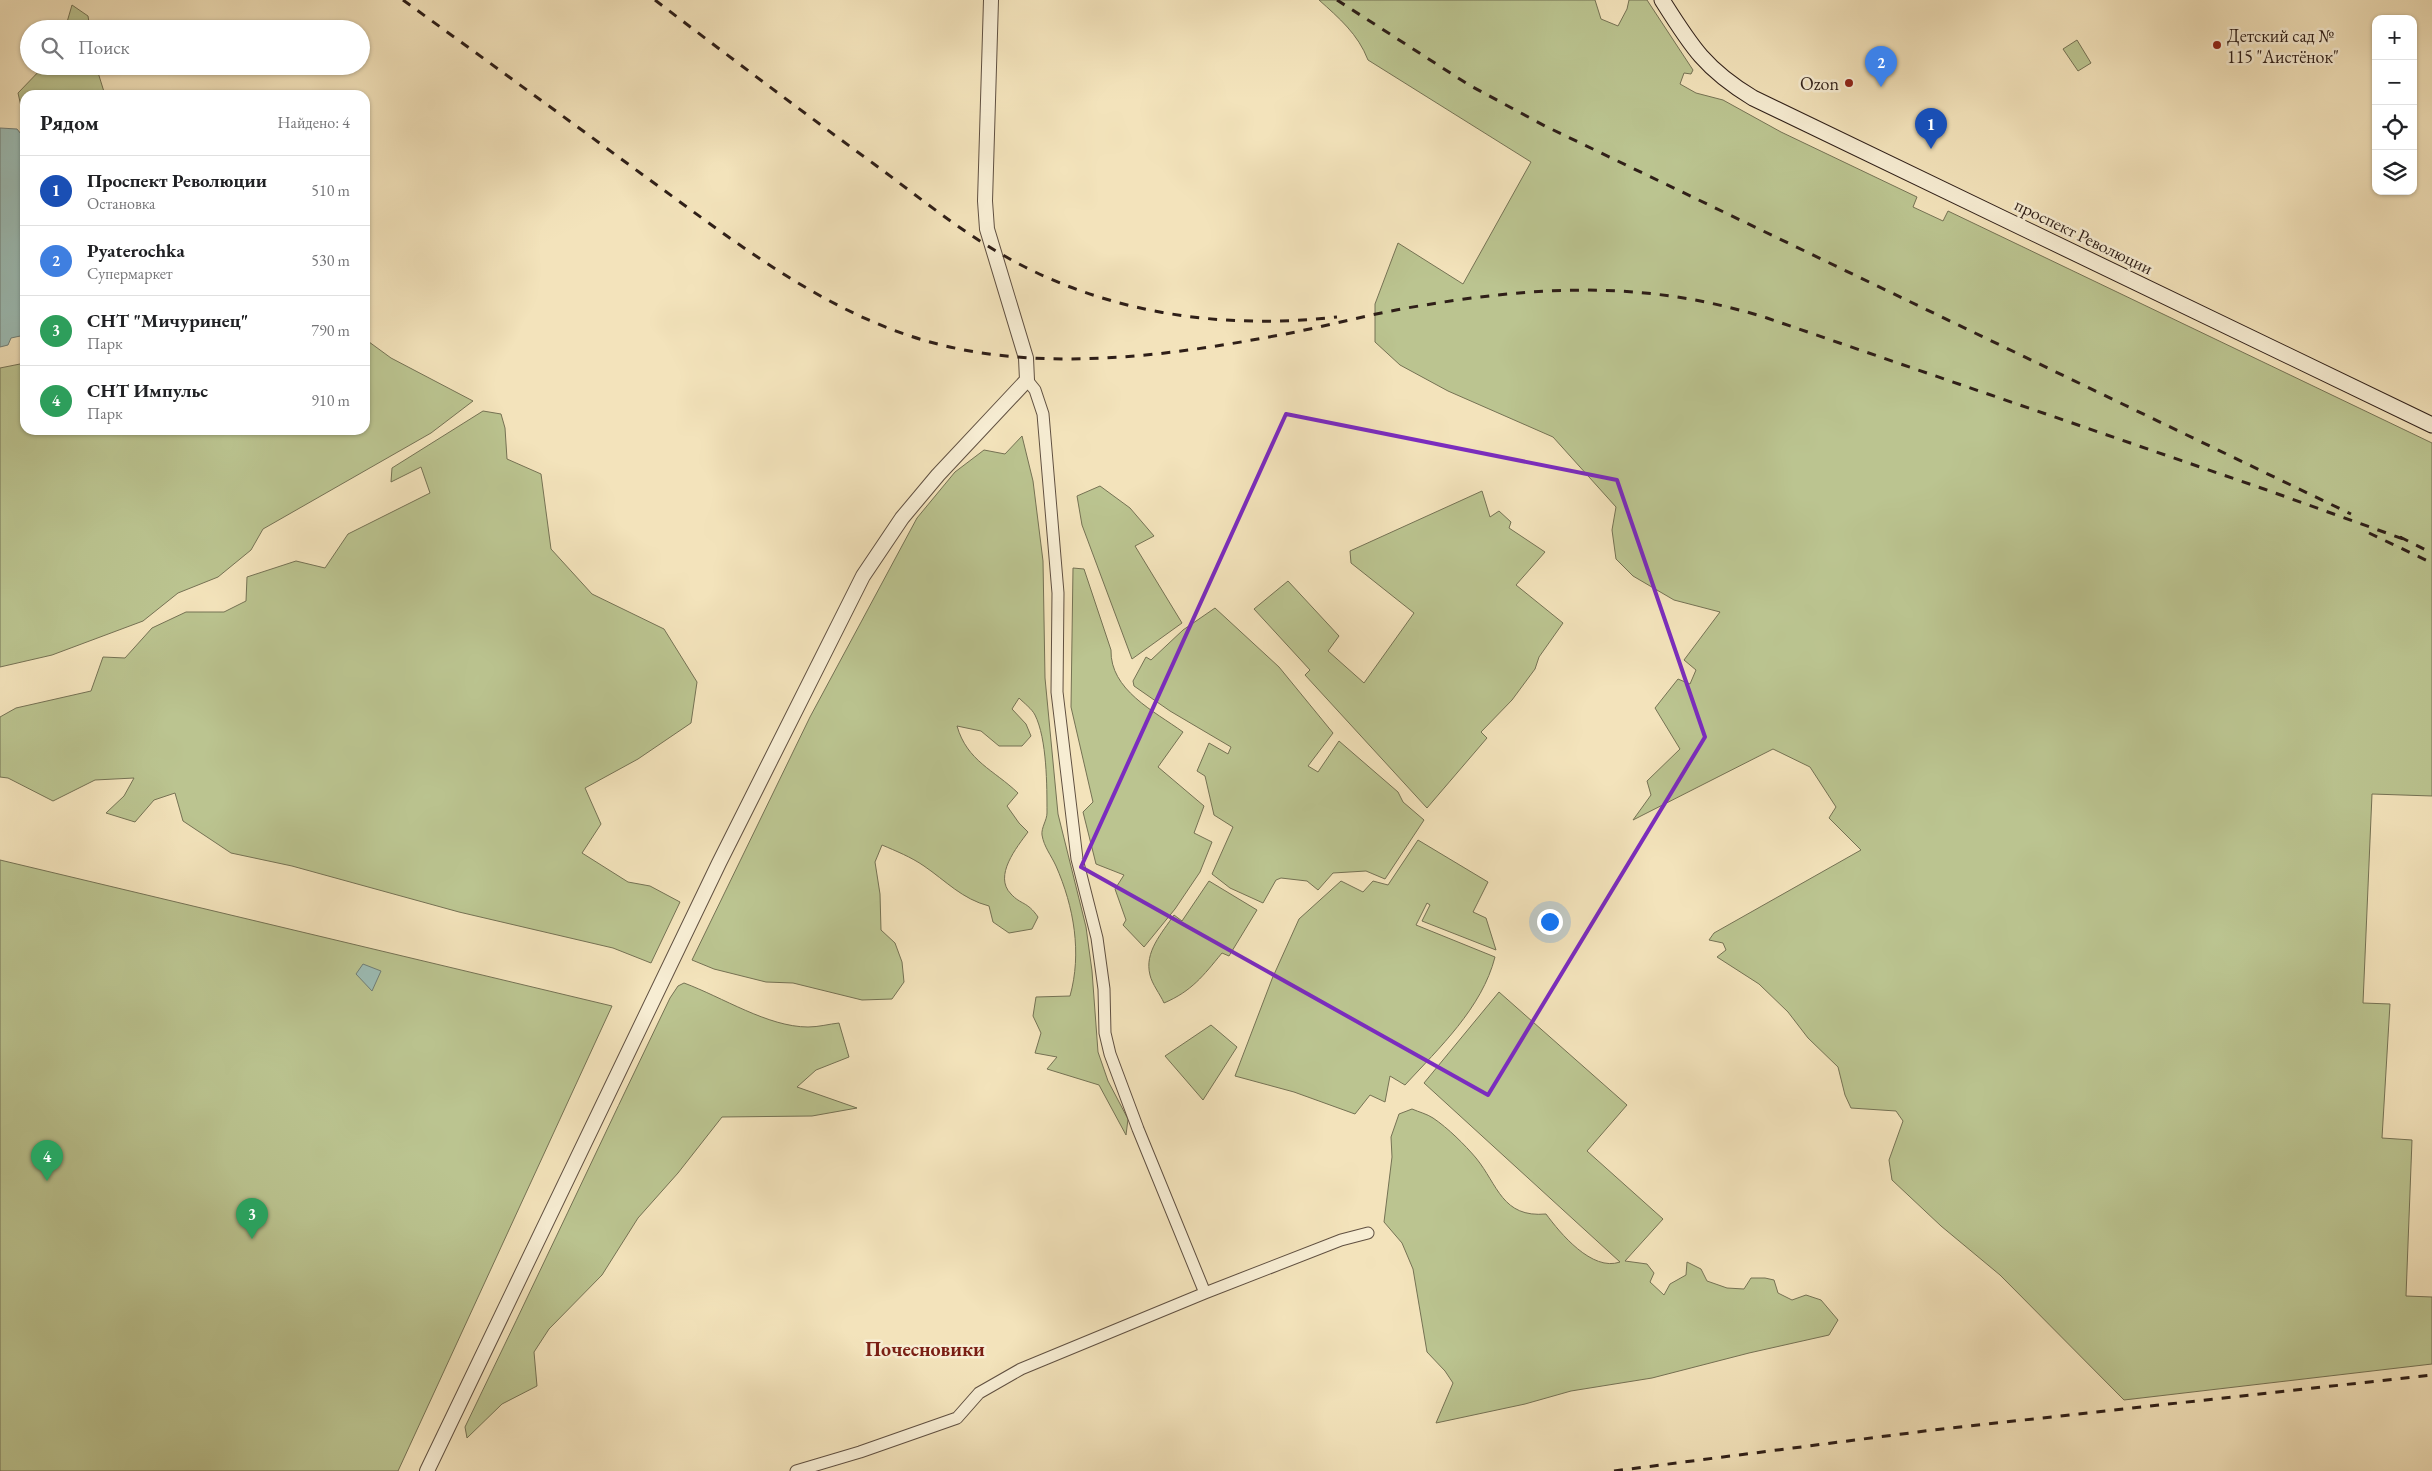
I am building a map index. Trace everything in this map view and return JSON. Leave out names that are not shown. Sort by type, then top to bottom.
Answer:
[{"type":"main road","name":"проспект Революции","points":[[1662,0],[1703,60],[1721,77],[1780,112],[2432,425]]},
{"type":"street","points":[[991,0],[984,201],[987,229],[1026,358],[1027,380],[1035,390],[1043,414],[1058,593],[1057,692],[1077,859],[1097,938],[1104,989],[1105,1033],[1110,1054],[1138,1129],[1205,1293]]},
{"type":"street","points":[[427,1471],[719,862],[863,576],[902,518],[938,475],[1027,380]]},
{"type":"street","points":[[796,1471],[860,1452],[957,1418],[978,1393],[1022,1369],[1205,1293],[1341,1240],[1368,1233]]},
{"type":"highlighted area","points":[[1286,414],[1617,480],[1705,737],[1488,1095],[1081,867]]},
{"type":"green space","points":[[1319,0],[1595,0],[1601,19],[1618,26],[1627,9],[1629,0],[1647,0],[1693,70],[1691,74],[1684,73],[1680,84],[1696,93],[1723,100],[1781,132],[1917,197],[1913,207],[1943,221],[1948,211],[2432,443],[2432,796],[2372,794],[2363,1003],[2390,1004],[2382,1138],[2412,1140],[2406,1296],[2432,1297],[2432,1364],[2124,1400],[2000,1275],[1941,1226],[1892,1180],[1889,1160],[1903,1121],[1896,1111],[1851,1108],[1845,1095],[1838,1067],[1808,1038],[1788,1012],[1759,984],[1717,957],[1726,950],[1723,943],[1709,940],[1714,933],[1861,850],[1829,818],[1836,807],[1810,767],[1773,749],[1633,820],[1651,795],[1647,781],[1680,749],[1655,708],[1678,679],[1690,684],[1696,670],[1684,660],[1720,612],[1674,600],[1633,576],[1616,559],[1612,530],[1616,507],[1553,437],[1448,391],[1400,365],[1375,342],[1375,304],[1398,243],[1463,284],[1531,162],[1368,60],[1353,34]]},
{"type":"green space","points":[[72,5],[88,16],[89,20],[68,20]]},
{"type":"green space","points":[[2077,40],[2091,63],[2078,71],[2063,49]]},
{"type":"green space","points":[[35,75],[99,75],[103,90],[21,90]]},
{"type":"green space","points":[[370,343],[391,358],[473,401],[431,433],[263,529],[251,550],[218,577],[178,593],[143,621],[52,655],[0,667],[0,368],[20,364],[20,435],[370,435]]},
{"type":"green space","points":[[483,411],[501,414],[505,428],[507,459],[541,474],[551,549],[592,594],[664,629],[697,682],[691,723],[638,759],[585,788],[601,824],[582,853],[628,882],[650,886],[680,902],[651,963],[613,948],[459,912],[292,866],[231,853],[183,821],[175,793],[154,800],[135,822],[106,813],[124,796],[134,778],[95,780],[53,801],[8,778],[0,777],[0,717],[16,708],[91,691],[103,657],[125,658],[152,628],[186,612],[224,612],[246,601],[247,577],[296,561],[325,568],[348,534],[430,493],[421,467],[391,482],[392,468]]},
{"type":"green space","points":[[1022,436],[1033,481],[1043,561],[1045,678],[1058,814],[1086,927],[1092,971],[1098,1052],[1108,1081],[1128,1119],[1126,1135],[1099,1085],[1047,1069],[1057,1057],[1035,1053],[1041,1033],[1033,1016],[1036,997],[1070,996],[1074,980],[1076,947],[1072,914],[1056,866],[1042,835],[1047,813],[1047,790],[1046,763],[1042,737],[1035,715],[1019,698],[1012,709],[1026,724],[1031,736],[1022,746],[999,746],[981,731],[957,726],[967,748],[974,757],[1018,793],[1007,806],[1028,832],[1013,853],[1006,870],[1005,879],[1006,887],[1011,894],[1031,908],[1038,917],[1032,929],[1009,933],[993,922],[989,906],[962,894],[924,866],[882,845],[875,862],[880,894],[881,930],[895,943],[902,962],[904,982],[892,999],[862,1000],[793,983],[766,982],[714,969],[692,960],[810,717],[917,518],[955,472],[984,450],[1005,454]]},
{"type":"green space","points":[[1100,486],[1130,508],[1154,536],[1135,546],[1182,623],[1132,659],[1082,525],[1077,496]]},
{"type":"green space","points":[[1482,491],[1490,517],[1499,511],[1511,522],[1509,528],[1545,552],[1516,585],[1563,623],[1539,657],[1535,669],[1512,700],[1481,732],[1487,738],[1427,808],[1305,675],[1310,670],[1254,609],[1288,581],[1339,636],[1328,651],[1364,683],[1414,613],[1351,563],[1350,551]]},
{"type":"green space","points":[[1073,568],[1084,569],[1118,677],[1136,698],[1183,732],[1158,767],[1204,806],[1194,833],[1212,842],[1200,872],[1175,909],[1144,947],[1123,925],[1126,920],[1115,889],[1124,875],[1096,864],[1083,812],[1093,802],[1071,707]]},
{"type":"green space","points":[[1215,608],[1279,667],[1333,733],[1308,766],[1318,772],[1339,741],[1398,792],[1403,802],[1424,820],[1385,879],[1366,871],[1333,873],[1318,890],[1307,881],[1281,878],[1276,880],[1263,903],[1230,888],[1212,874],[1233,827],[1214,815],[1205,776],[1197,771],[1209,743],[1228,754],[1231,747],[1170,711],[1134,686],[1133,681],[1146,657],[1151,660],[1183,630]]},
{"type":"green space","points":[[1418,840],[1488,882],[1473,912],[1486,918],[1496,950],[1422,921],[1430,905],[1427,903],[1416,925],[1495,957],[1489,976],[1480,993],[1458,1026],[1405,1085],[1390,1076],[1385,1102],[1370,1095],[1355,1114],[1294,1092],[1235,1076],[1272,979],[1299,919],[1341,881],[1363,892],[1373,881],[1388,885]]},
{"type":"green space","points":[[0,860],[612,1006],[398,1471],[0,1471]]},
{"type":"green space","points":[[1209,881],[1257,910],[1229,956],[1222,953],[1190,988],[1164,1003],[1150,975],[1149,967],[1152,951],[1155,943],[1174,915],[1182,921]]},
{"type":"green space","points":[[684,983],[761,1017],[777,1022],[808,1027],[839,1023],[849,1057],[816,1070],[797,1087],[857,1108],[812,1116],[722,1117],[678,1173],[638,1218],[602,1275],[549,1329],[534,1352],[537,1386],[502,1404],[467,1438],[465,1427],[670,998],[678,986]]},
{"type":"green space","points":[[1499,992],[1627,1105],[1587,1151],[1663,1219],[1625,1261],[1647,1264],[1654,1273],[1650,1282],[1664,1295],[1670,1284],[1686,1275],[1687,1262],[1701,1269],[1707,1281],[1727,1288],[1744,1289],[1751,1278],[1774,1280],[1778,1293],[1792,1300],[1806,1295],[1821,1300],[1838,1320],[1829,1335],[1652,1378],[1571,1391],[1525,1404],[1436,1423],[1453,1383],[1445,1371],[1427,1352],[1413,1269],[1402,1243],[1384,1222],[1392,1157],[1391,1137],[1399,1114],[1412,1109],[1433,1118],[1462,1142],[1472,1153],[1484,1168],[1496,1189],[1510,1205],[1520,1211],[1531,1214],[1546,1214],[1568,1240],[1588,1256],[1609,1264],[1620,1262],[1424,1083]]},
{"type":"green space","points":[[1211,1025],[1237,1047],[1203,1100],[1165,1056]]},
{"type":"water","points":[[0,128],[17,129],[20,133],[20,336],[11,338],[8,345],[0,347]]},
{"type":"water","points":[[363,964],[381,971],[372,991],[356,974]]},
{"type":"railway","points":[[403,0],[780,272],[852,312],[890,329],[930,342],[971,351],[1013,357],[1056,359],[1100,358],[1143,355],[1228,344],[1287,334],[1407,308],[1499,295],[1588,290],[1676,297],[1721,305],[1767,318],[2264,489],[2406,540]]},
{"type":"railway","points":[[655,0],[948,219],[986,245],[1025,267],[1062,284],[1100,297],[1138,308],[1177,315],[1257,321],[1337,317]]},
{"type":"railway","points":[[1337,0],[1469,85],[1545,126],[2351,514]]},
{"type":"railway","points":[[2369,533],[2432,563]]},
{"type":"railway","points":[[2400,537],[2432,553]]},
{"type":"railway","points":[[1614,1471],[1933,1430],[2432,1375]]},
{"type":"place","name":"Детский сад № 115 \"Аистёнок\"","points":[[2217,45]]},
{"type":"place","name":"Ozon","points":[[1849,83]]},
{"type":"place","name":"Pyaterochka","points":[[1881,87]]},
{"type":"place","name":"Проспект Революции","points":[[1931,149]]},
{"type":"place","name":"СНТ Импульс","points":[[47,1181]]},
{"type":"place","name":"СНТ \"Мичуринец\"","points":[[252,1239]]},
{"type":"district","name":"Почесновики","points":[[925,1349]]}]
